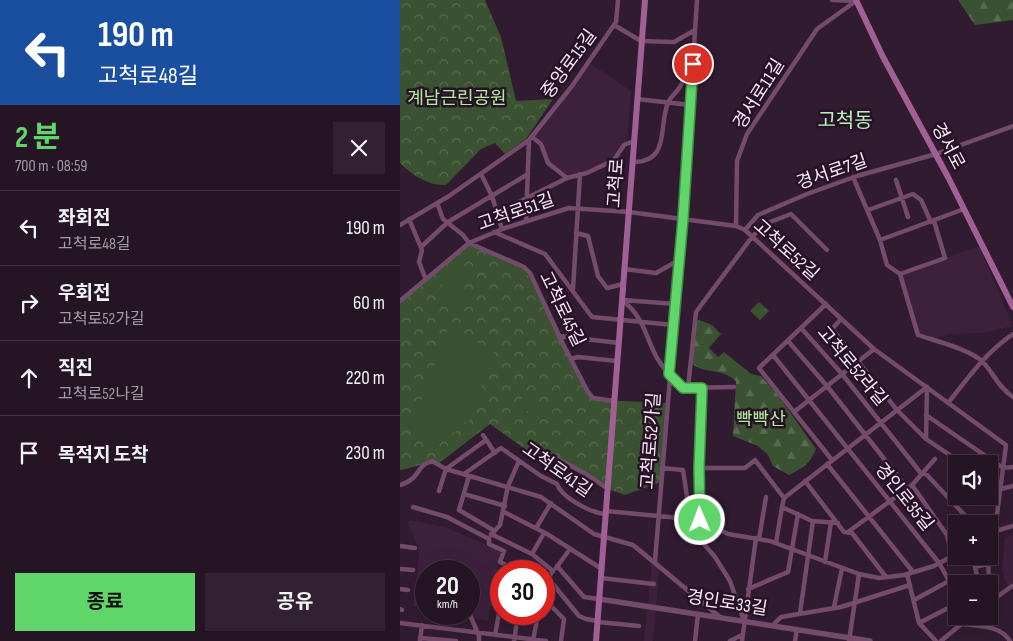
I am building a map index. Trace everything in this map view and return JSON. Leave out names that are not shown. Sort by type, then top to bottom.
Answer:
[{"type":"main road","name":"고척로","points":[[596,641],[644,0]]},
{"type":"main road","name":"경서로","points":[[856,1],[883,57],[936,154],[1013,307]]},
{"type":"street","name":"중앙로15길","points":[[400,225],[481,174],[530,139],[572,86],[614,25],[618,0]]},
{"type":"street","name":"고척로52가길","points":[[655,561],[683,219],[697,0]]},
{"type":"street","points":[[832,0],[856,1]]},
{"type":"street","name":"경서로11길","points":[[736,226],[737,161],[747,134],[817,29],[856,1]]},
{"type":"street","points":[[614,25],[641,42],[674,42],[695,30]]},
{"type":"street","points":[[632,162],[641,162],[649,159],[659,149],[668,102],[680,87],[694,49]]},
{"type":"street","points":[[637,100],[690,105]]},
{"type":"street","name":"경서로7길","points":[[745,230],[758,215],[853,177],[936,154],[1013,126]]},
{"type":"street","points":[[526,221],[530,139],[541,144],[548,163],[567,178]]},
{"type":"street","points":[[496,213],[527,196],[567,178],[614,160],[624,145],[634,141]]},
{"type":"street","points":[[481,174],[492,196],[502,229]]},
{"type":"street","points":[[421,247],[448,222],[528,174]]},
{"type":"street","points":[[572,291],[580,174]]},
{"type":"street","points":[[853,177],[880,240],[888,265],[900,274],[918,335],[955,348],[982,361],[1004,392],[1013,397]]},
{"type":"street","points":[[896,180],[908,217]]},
{"type":"street","points":[[868,210],[913,194],[917,196],[932,221],[946,258],[900,274]]},
{"type":"street","name":"고척로45길","points":[[437,203],[444,219],[469,243],[524,266],[530,273],[559,336],[593,398],[614,400]]},
{"type":"street","name":"고척로51길","points":[[400,301],[469,243],[494,232],[569,208],[628,212]]},
{"type":"street","points":[[880,240],[964,209]]},
{"type":"street","name":"고척로52길","points":[[628,212],[736,226],[745,230],[874,349],[1006,445]]},
{"type":"street","points":[[688,388],[696,312],[752,237],[765,224],[791,214],[827,250]]},
{"type":"street","points":[[410,220],[421,247],[419,262],[426,280]]},
{"type":"street","points":[[494,232],[545,254],[592,316],[673,325]]},
{"type":"street","points":[[576,233],[588,236],[598,276],[607,288],[623,284]]},
{"type":"street","points":[[624,269],[656,273],[679,260]]},
{"type":"street","points":[[622,300],[675,304]]},
{"type":"street","points":[[622,300],[632,307],[643,322],[651,346],[669,374],[683,388],[734,388]]},
{"type":"street","name":"고척로52라길","points":[[826,304],[759,368],[832,460]]},
{"type":"street","name":"고척로52라길","points":[[841,319],[832,329],[897,410],[926,439],[950,455]]},
{"type":"street","name":"고척로52라길","points":[[801,328],[881,422]]},
{"type":"street","points":[[948,403],[998,344],[1013,334]]},
{"type":"street","points":[[559,336],[619,343]]},
{"type":"street","name":"고척로52라길","points":[[788,341],[827,386],[907,488]]},
{"type":"street","points":[[794,412],[874,349]]},
{"type":"street","points":[[773,355],[810,399],[847,448]]},
{"type":"street","points":[[571,359],[578,357],[617,361]]},
{"type":"street","points":[[776,543],[784,498],[927,387]]},
{"type":"street","points":[[926,439],[927,387]]},
{"type":"street","points":[[700,520],[699,468],[702,388]]},
{"type":"street","points":[[926,415],[1003,468],[1013,467]]},
{"type":"street","name":"경인로35길","points":[[881,422],[920,472],[964,515]]},
{"type":"street","name":"고척로41길","points":[[446,469],[484,438],[495,453]]},
{"type":"street","points":[[997,515],[1006,445],[1013,443]]},
{"type":"street","name":"고척로41길","points":[[464,474],[501,448],[556,484],[560,494],[596,514],[606,512]]},
{"type":"street","name":"경인로35길","points":[[847,448],[939,563],[948,579]]},
{"type":"street","points":[[547,454],[586,474],[608,489]]},
{"type":"street","points":[[848,532],[912,485],[936,459]]},
{"type":"street","points":[[400,485],[412,482],[426,462],[432,460],[446,469],[508,486],[551,503],[594,534],[633,545],[655,561],[720,618]]},
{"type":"street","points":[[699,468],[745,468],[755,460],[784,498]]},
{"type":"street","points":[[501,560],[504,552],[489,544],[491,535],[500,525],[508,486],[519,461]]},
{"type":"street","points":[[827,464],[913,572]]},
{"type":"street","points":[[662,468],[683,470],[692,530],[715,557],[730,581],[744,621]]},
{"type":"street","points":[[438,491],[446,469]]},
{"type":"street","points":[[469,476],[459,510],[491,535]]},
{"type":"street","points":[[806,481],[844,532],[852,533],[886,577]]},
{"type":"street","name":"경인로35길","points":[[912,485],[948,538]]},
{"type":"street","points":[[998,487],[1001,489],[1013,486]]},
{"type":"street","points":[[464,494],[505,506]]},
{"type":"street","points":[[742,641],[748,589],[766,497]]},
{"type":"street","points":[[536,528],[551,503]]},
{"type":"street","points":[[413,507],[447,516],[532,554],[539,560]]},
{"type":"street","points":[[782,507],[813,521],[838,523]]},
{"type":"street","points":[[504,512],[536,528],[602,569]]},
{"type":"street","name":"경인로35길","points":[[606,512],[700,520],[728,534],[776,543],[859,574],[886,577],[907,574],[948,559]]},
{"type":"street","points":[[748,589],[788,572],[798,514]]},
{"type":"street","points":[[800,613],[813,521]]},
{"type":"street","points":[[825,562],[831,522]]},
{"type":"street","points":[[998,529],[1013,526]]},
{"type":"street","points":[[532,554],[544,533]]},
{"type":"street","points":[[400,546],[415,548]]},
{"type":"street","points":[[555,568],[570,549]]},
{"type":"street","points":[[977,575],[975,567],[984,565]]},
{"type":"street","points":[[557,566],[584,597],[599,599]]},
{"type":"street","points":[[834,607],[842,568]]},
{"type":"street","points":[[400,569],[413,570]]},
{"type":"street","points":[[849,639],[859,574]]},
{"type":"street","points":[[907,574],[920,623],[936,641]]},
{"type":"street","points":[[601,578],[654,584]]},
{"type":"street","points":[[914,600],[948,582]]},
{"type":"street","points":[[773,626],[781,617],[834,607],[910,585]]},
{"type":"street","points":[[998,596],[1012,586]]},
{"type":"street","points":[[555,587],[579,616],[586,620],[639,626]]},
{"type":"street","points":[[400,589],[408,590]]},
{"type":"street","name":"경인로33길","points":[[599,599],[870,641]]},
{"type":"street","points":[[920,623],[948,608]]},
{"type":"street","points":[[555,610],[564,619],[561,641]]},
{"type":"street","points":[[695,641],[698,614]]},
{"type":"street","points":[[400,623],[415,624]]},
{"type":"street","points":[[456,641],[420,639],[422,625],[514,639],[546,641]]},
{"type":"street","points":[[474,625],[479,636],[478,641]]},
{"type":"street","points":[[495,635],[497,625]]},
{"type":"street","points":[[514,639],[516,625]]},
{"type":"street","points":[[534,640],[536,625]]},
{"type":"street","points":[[941,641],[960,625]]},
{"type":"street","points":[[971,625],[991,627],[1006,634],[1010,641]]},
{"type":"street","points":[[795,641],[797,629]]},
{"type":"street","points":[[730,641],[742,635]]},
{"type":"shaded area","points":[[588,62],[631,91],[627,144],[614,160],[587,173],[567,178],[548,163],[541,144],[532,137]]},
{"type":"shaded area","points":[[979,246],[1013,326],[982,333],[948,334],[931,339],[918,335],[900,274]]},
{"type":"shaded area","points":[[410,520],[445,527],[501,551],[499,560],[490,560],[490,610],[488,621],[480,619],[480,560],[419,560],[418,546],[407,522]]},
{"type":"shaded area","points":[[1013,535],[1013,589],[1011,589],[1004,579],[1002,570],[1005,537]]},
{"type":"shaded area","points":[[636,543],[699,596],[695,601],[659,570],[653,641],[644,641],[652,564],[633,548]]},
{"type":"shaded area","points":[[415,589],[415,606],[413,606]]},
{"type":"green space","name":"계남근린공원","points":[[400,0],[485,0],[501,37],[516,101],[553,99],[526,139],[505,154],[495,143],[481,149],[446,185],[427,182],[410,172],[400,163]]},
{"type":"green space","points":[[958,0],[1013,0],[1013,20],[975,25]]},
{"type":"green space","points":[[400,79],[410,79],[407,115],[400,115]]},
{"type":"green space","points":[[469,243],[524,267],[588,392],[599,400],[667,403],[661,482],[625,495],[608,489],[547,453],[535,456],[490,424],[438,464],[424,464],[400,470],[400,301]]},
{"type":"green space","points":[[464,266],[471,271],[462,287],[466,290],[458,303],[438,291],[455,267],[461,271]]},
{"type":"green space","points":[[759,302],[769,311],[760,320],[750,311]]},
{"type":"green space","name":"빡빡산","points":[[699,320],[712,325],[721,334],[709,348],[718,357],[724,352],[751,374],[761,376],[777,394],[816,449],[809,462],[802,468],[789,475],[773,466],[768,455],[758,446],[733,436],[736,381],[725,374],[702,369],[691,363],[695,322]]},
{"type":"green space","points":[[447,331],[495,349],[468,423],[461,420],[457,431],[446,436],[438,434],[434,442],[410,432]]},
{"type":"green space","points":[[522,398],[542,405],[538,415],[518,408]]},
{"type":"district","name":"고척동","points":[[845,121]]},
{"type":"route","points":[[693,64],[683,219],[669,374],[683,388],[702,388],[699,468],[700,520]]}]
